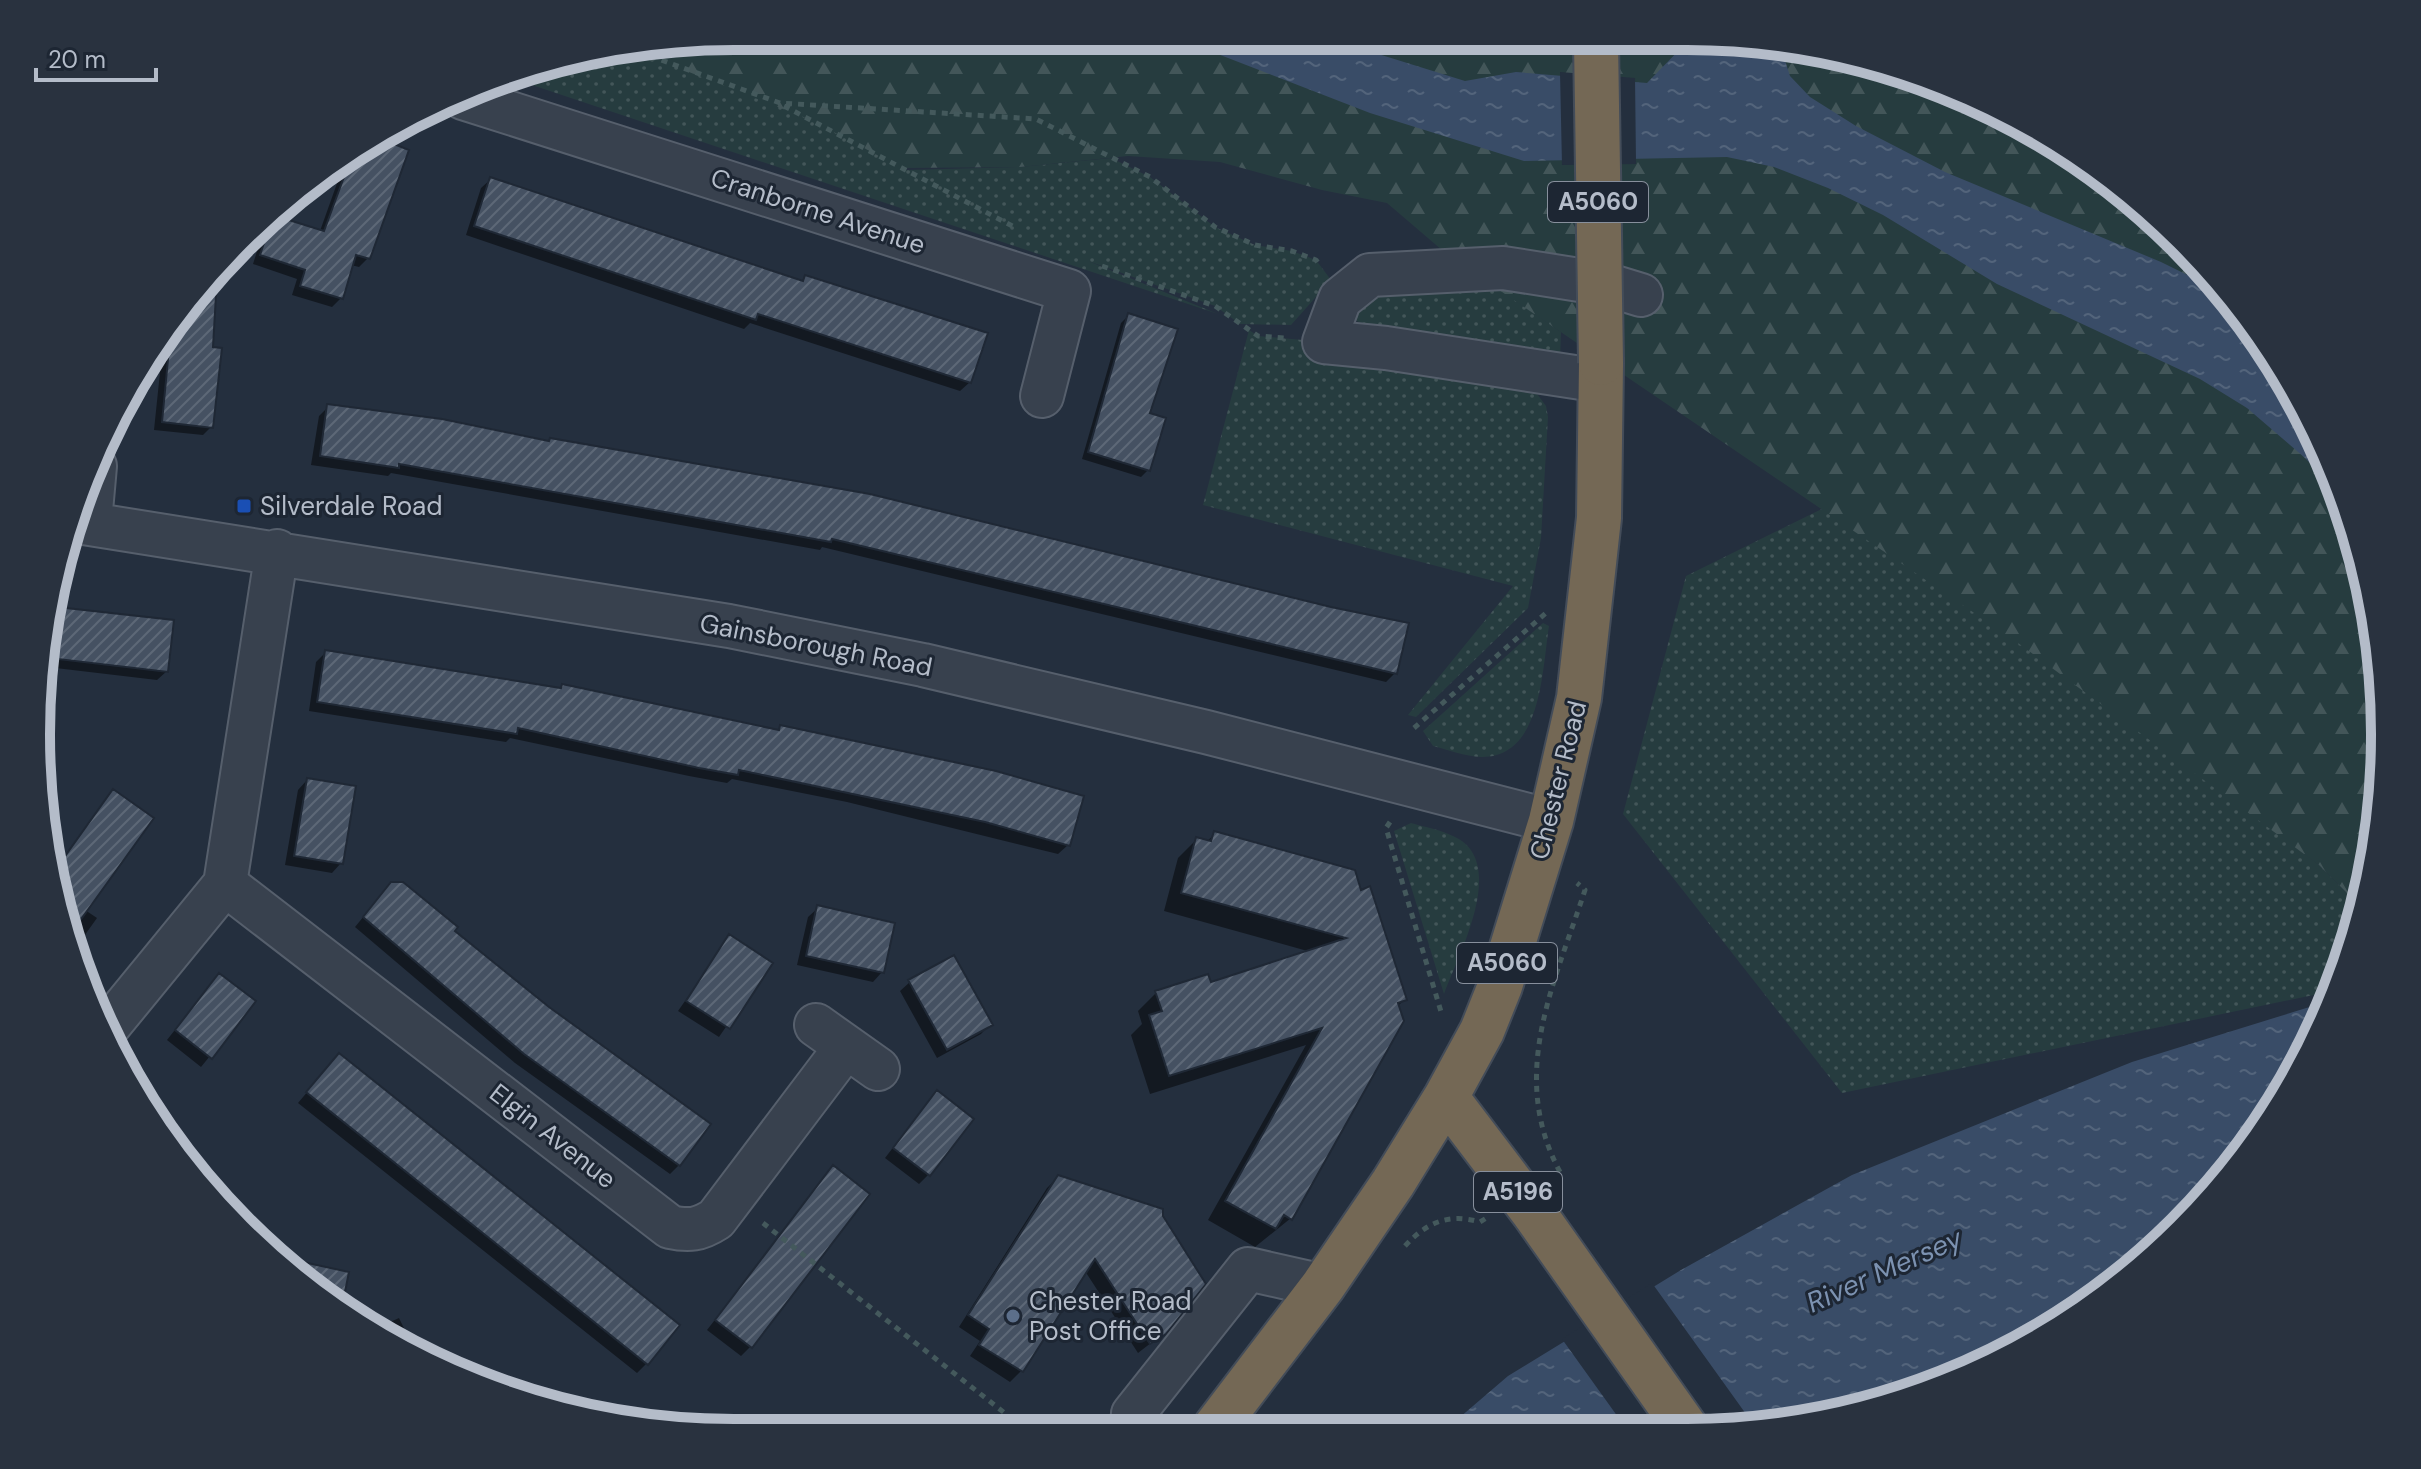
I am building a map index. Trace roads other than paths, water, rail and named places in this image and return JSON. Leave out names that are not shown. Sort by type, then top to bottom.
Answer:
[{"type":"highway","name":"Chester Road","points":[[1222,1419],[1323,1286],[1446,1097],[1482,1031],[1500,986],[1551,821],[1579,698],[1596,562],[1601,372],[1596,50]]},
{"type":"highway","name":"A5196","points":[[1446,1097],[1588,1288],[1680,1419]]},
{"type":"street","name":"Cranborne Avenue","points":[[474,102],[1069,291],[1042,396]]},
{"type":"street","points":[[1601,372],[1324,342],[1340,299],[1370,275],[1503,268],[1605,284],[1641,295]]},
{"type":"street","name":"Gainsborough Road","points":[[83,522],[277,551],[729,626],[923,665],[1551,821]]},
{"type":"street","points":[[113,1020],[225,884],[277,551]]},
{"type":"street","name":"Elgin Avenue","points":[[225,884],[670,1227],[687,1231],[701,1229],[716,1219],[847,1047]]},
{"type":"street","points":[[1134,1419],[1133,1414],[1248,1269],[1323,1286]]},
{"type":"water","points":[[1207,50],[1365,50],[1465,81],[1516,72],[1647,83],[1679,50],[1731,51],[1784,57],[1790,76],[1810,97],[1856,126],[1945,172],[2199,281],[2256,354],[2279,392],[2318,472],[2247,408],[2200,379],[1997,284],[1883,215],[1828,188],[1774,167],[1727,157],[1524,161],[1370,113]]},
{"type":"water","name":"River Mersey","points":[[2315,1005],[2256,1115],[2230,1151],[2171,1219],[2103,1278],[2067,1304],[1989,1348],[1907,1383],[1864,1396],[1776,1413],[1686,1419],[1458,1419],[1508,1376],[1681,1270],[1852,1175],[2132,1062]]},
{"type":"place","name":"Silverdale Road","points":[[244,506]]},
{"type":"place","name":"Chester Road Post Office","points":[[1013,1316]]}]
